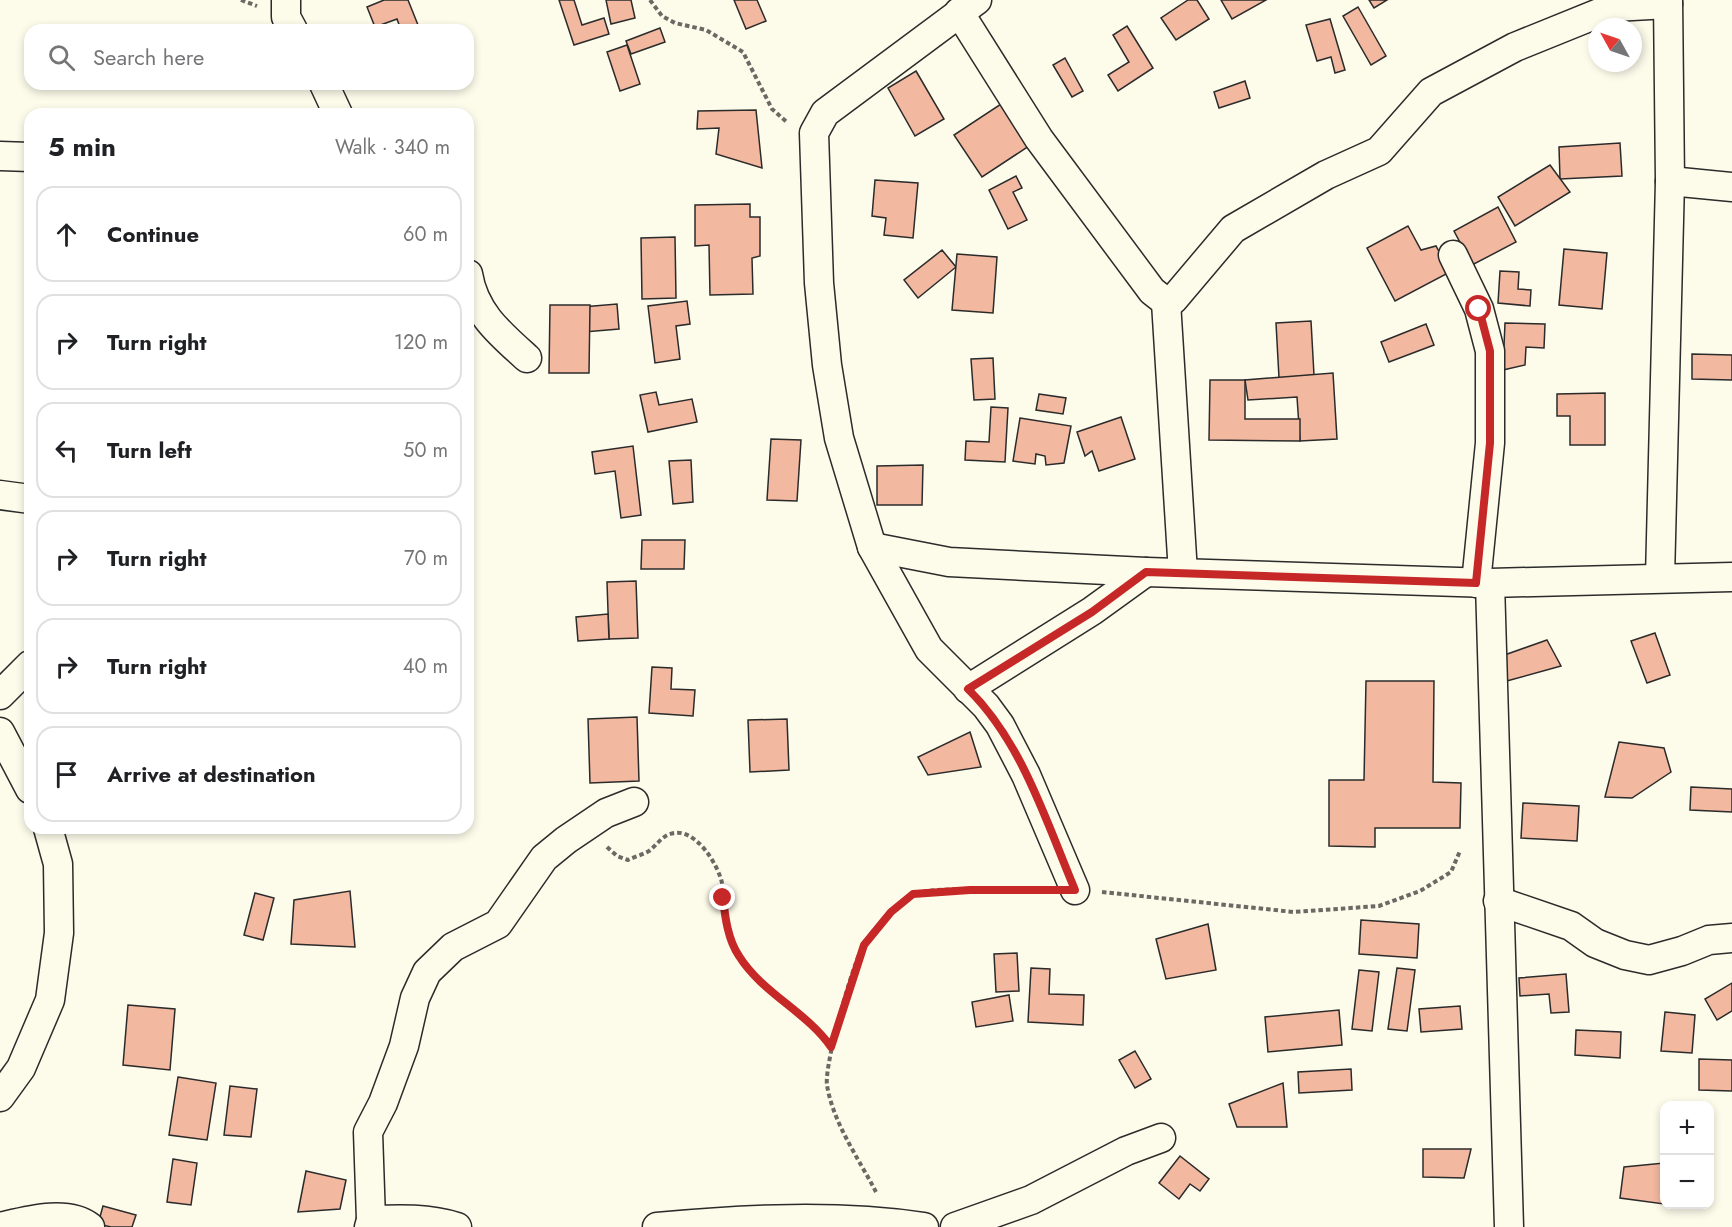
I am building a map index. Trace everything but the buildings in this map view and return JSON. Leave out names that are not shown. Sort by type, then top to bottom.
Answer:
[{"type":"street","points":[[286,0],[286,17],[290,24]]},
{"type":"street","points":[[1166,302],[1173,300],[1233,229],[1326,175],[1379,151],[1431,92],[1515,47],[1614,8],[1668,2],[1670,181],[1660,578]]},
{"type":"street","points":[[1075,890],[1026,775],[1005,735],[986,706],[929,649],[872,547],[839,438],[827,365],[819,283],[814,133],[825,113],[968,6],[1039,139],[1152,291],[1166,302],[1183,573]]},
{"type":"street","points":[[327,90],[335,108]]},
{"type":"street","points":[[0,156],[24,157]]},
{"type":"street","points":[[1670,181],[1732,187]]},
{"type":"street","points":[[1453,255],[1479,309],[1490,351],[1490,443],[1483,583],[1498,901],[1509,1227]]},
{"type":"street","points":[[474,298],[481,313],[527,358]]},
{"type":"street","points":[[0,495],[24,498]]},
{"type":"street","points":[[872,547],[949,562],[1146,572],[1483,583],[1732,577]]},
{"type":"street","points":[[968,689],[1092,612],[1146,572]]},
{"type":"street","points":[[0,695],[24,671]]},
{"type":"street","points":[[0,732],[24,778]]},
{"type":"street","points":[[458,1227],[408,1219],[370,1223],[368,1132],[383,1103],[404,1046],[415,998],[427,972],[453,947],[498,924],[544,858],[606,813],[634,802]]},
{"type":"street","points":[[0,1097],[21,1068],[50,1000],[59,933],[59,898],[58,864],[50,834]]},
{"type":"street","points":[[1498,901],[1571,926],[1595,943],[1615,951],[1649,960],[1709,940],[1732,938]]},
{"type":"street","points":[[955,1227],[1031,1200],[1117,1155],[1161,1138]]},
{"type":"street","points":[[0,1227],[30,1221],[68,1218],[84,1222],[90,1227]]},
{"type":"street","points":[[657,1227],[778,1219],[892,1222],[924,1227]]},
{"type":"path","points":[[650,0],[662,16],[675,23],[706,30],[743,52],[772,110],[784,121],[814,133]]},
{"type":"path","points":[[585,827],[617,856],[628,860],[649,850],[670,834],[680,833],[702,845],[722,882],[725,920],[739,956],[783,1000],[821,1032],[831,1047]]},
{"type":"path","points":[[892,1222],[833,1108],[827,1083],[831,1047],[864,945],[891,912],[913,894],[970,890],[1075,890],[1294,912],[1340,910],[1379,906],[1420,891],[1451,872],[1460,851]]},
{"type":"route","points":[[723,898],[725,920],[739,956],[783,1000],[821,1032],[831,1047],[864,945],[891,912],[913,894],[970,890],[1075,890],[1026,775],[1000,725],[986,706],[968,689],[1092,612],[1146,572],[1476,583],[1490,443],[1490,351],[1479,309]]}]
